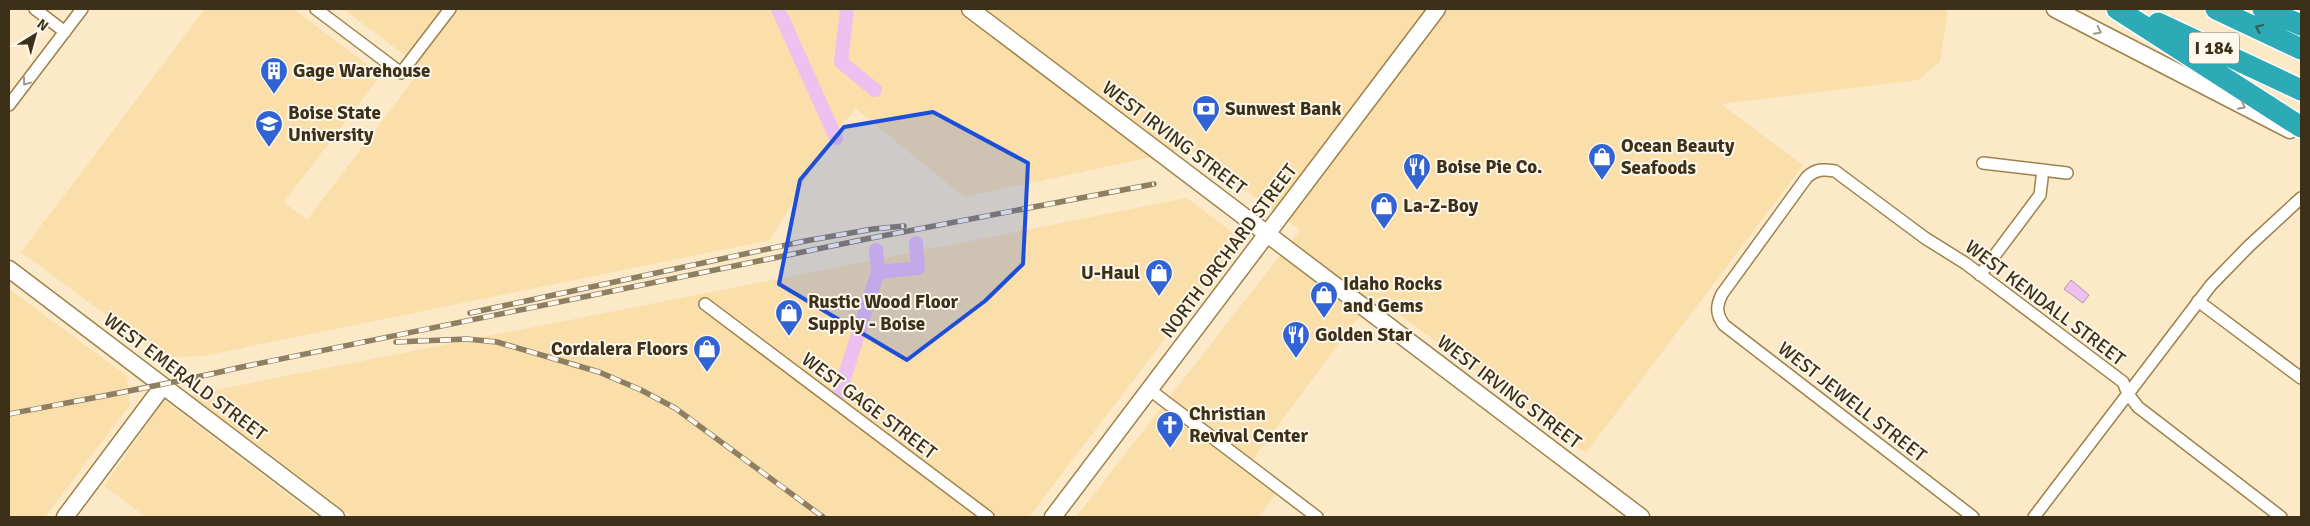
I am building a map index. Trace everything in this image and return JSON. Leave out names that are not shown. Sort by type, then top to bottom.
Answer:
[{"type":"highway","points":[[2117,9],[2301,127]]},
{"type":"highway","name":"I 184","points":[[2126,9],[2301,90]]},
{"type":"highway","name":"I 184","points":[[2216,9],[2301,49]]},
{"type":"highway","points":[[2263,9],[2301,24]]},
{"type":"street","points":[[35,9],[65,32]]},
{"type":"street","points":[[9,106],[82,9]]},
{"type":"street","points":[[316,9],[401,73],[450,9]]},
{"type":"street","name":"WEST IRVING STREET","points":[[970,9],[1641,517]]},
{"type":"street","name":"NORTH ORCHARD STREET","points":[[1053,517],[1436,9]]},
{"type":"street","points":[[2055,9],[2301,136]]},
{"type":"street","points":[[1983,162],[2067,173]]},
{"type":"street","name":"WEST KENDALL STREET","points":[[1717,308],[1722,294],[1807,177],[1814,172],[1824,169],[1835,171],[1848,178],[1925,238],[1980,275],[2123,382],[2128,394],[2138,407],[2281,517]]},
{"type":"street","points":[[1980,275],[2040,195],[2043,170]]},
{"type":"street","points":[[2034,517],[2198,301],[2249,246],[2301,198]]},
{"type":"street","name":"WEST EMERALD STREET","points":[[9,269],[336,517]]},
{"type":"street","points":[[2198,301],[2301,378]]},
{"type":"street","name":"WEST GAGE STREET","points":[[705,304],[988,517]]},
{"type":"street","name":"WEST JEWELL STREET","points":[[1717,308],[1718,318],[1724,325],[1973,517]]},
{"type":"street","points":[[65,517],[163,386]]},
{"type":"street","points":[[1150,390],[1317,517]]},
{"type":"highlighted area","points":[[933,112],[1028,163],[1023,264],[985,301],[907,360],[779,284],[800,180],[844,127]]},
{"type":"shaded area","points":[[205,9],[294,9],[381,75],[284,202],[307,220],[422,68],[343,9],[1948,9],[1940,62],[1918,80],[1721,104],[1803,165],[1586,453],[1377,298],[1354,323],[1246,469],[1277,493],[1258,517],[1076,517],[1300,230],[1189,149],[964,197],[856,109],[832,135],[770,240],[203,356],[164,358],[21,252]]},
{"type":"shaded area","points":[[1187,198],[1241,239],[1029,517],[353,517],[190,395]]},
{"type":"shaded area","points":[[2071,280],[2089,295],[2083,303],[2064,289]]},
{"type":"shaded area","points":[[9,289],[127,376],[130,405],[45,517],[9,517]]},
{"type":"shaded area","points":[[164,400],[317,517],[146,517],[104,486]]},
{"type":"waterway","points":[[778,9],[836,138]]},
{"type":"waterway","points":[[847,9],[841,62],[875,90]]},
{"type":"waterway","points":[[878,272],[918,268],[916,243]]},
{"type":"waterway","points":[[839,394],[878,272],[876,250]]},
{"type":"railway","points":[[9,414],[155,386],[866,239],[1154,184]]},
{"type":"railway","points":[[470,313],[805,241],[873,229],[904,226]]},
{"type":"railway","points":[[396,342],[467,339],[497,342],[599,372],[641,390],[675,408],[823,517]]},
{"type":"place","name":"Gage Warehouse","points":[[274,95]]},
{"type":"place","name":"Sunwest Bank","points":[[1206,133]]},
{"type":"place","name":"Boise State University","points":[[269,148]]},
{"type":"place","name":"Ocean Beauty Seafoods","points":[[1602,181]]},
{"type":"place","name":"Boise Pie Co.","points":[[1417,191]]},
{"type":"place","name":"La-Z-Boy","points":[[1384,230]]},
{"type":"place","name":"U-Haul","points":[[1159,297]]},
{"type":"place","name":"Idaho Rocks and Gems","points":[[1324,319]]},
{"type":"place","name":"Rustic Wood Floor Supply - Boise","points":[[789,337]]},
{"type":"place","name":"Golden Star","points":[[1296,359]]},
{"type":"place","name":"Cordalera Floors","points":[[707,373]]},
{"type":"place","name":"Christian Revival Center","points":[[1170,449]]}]
